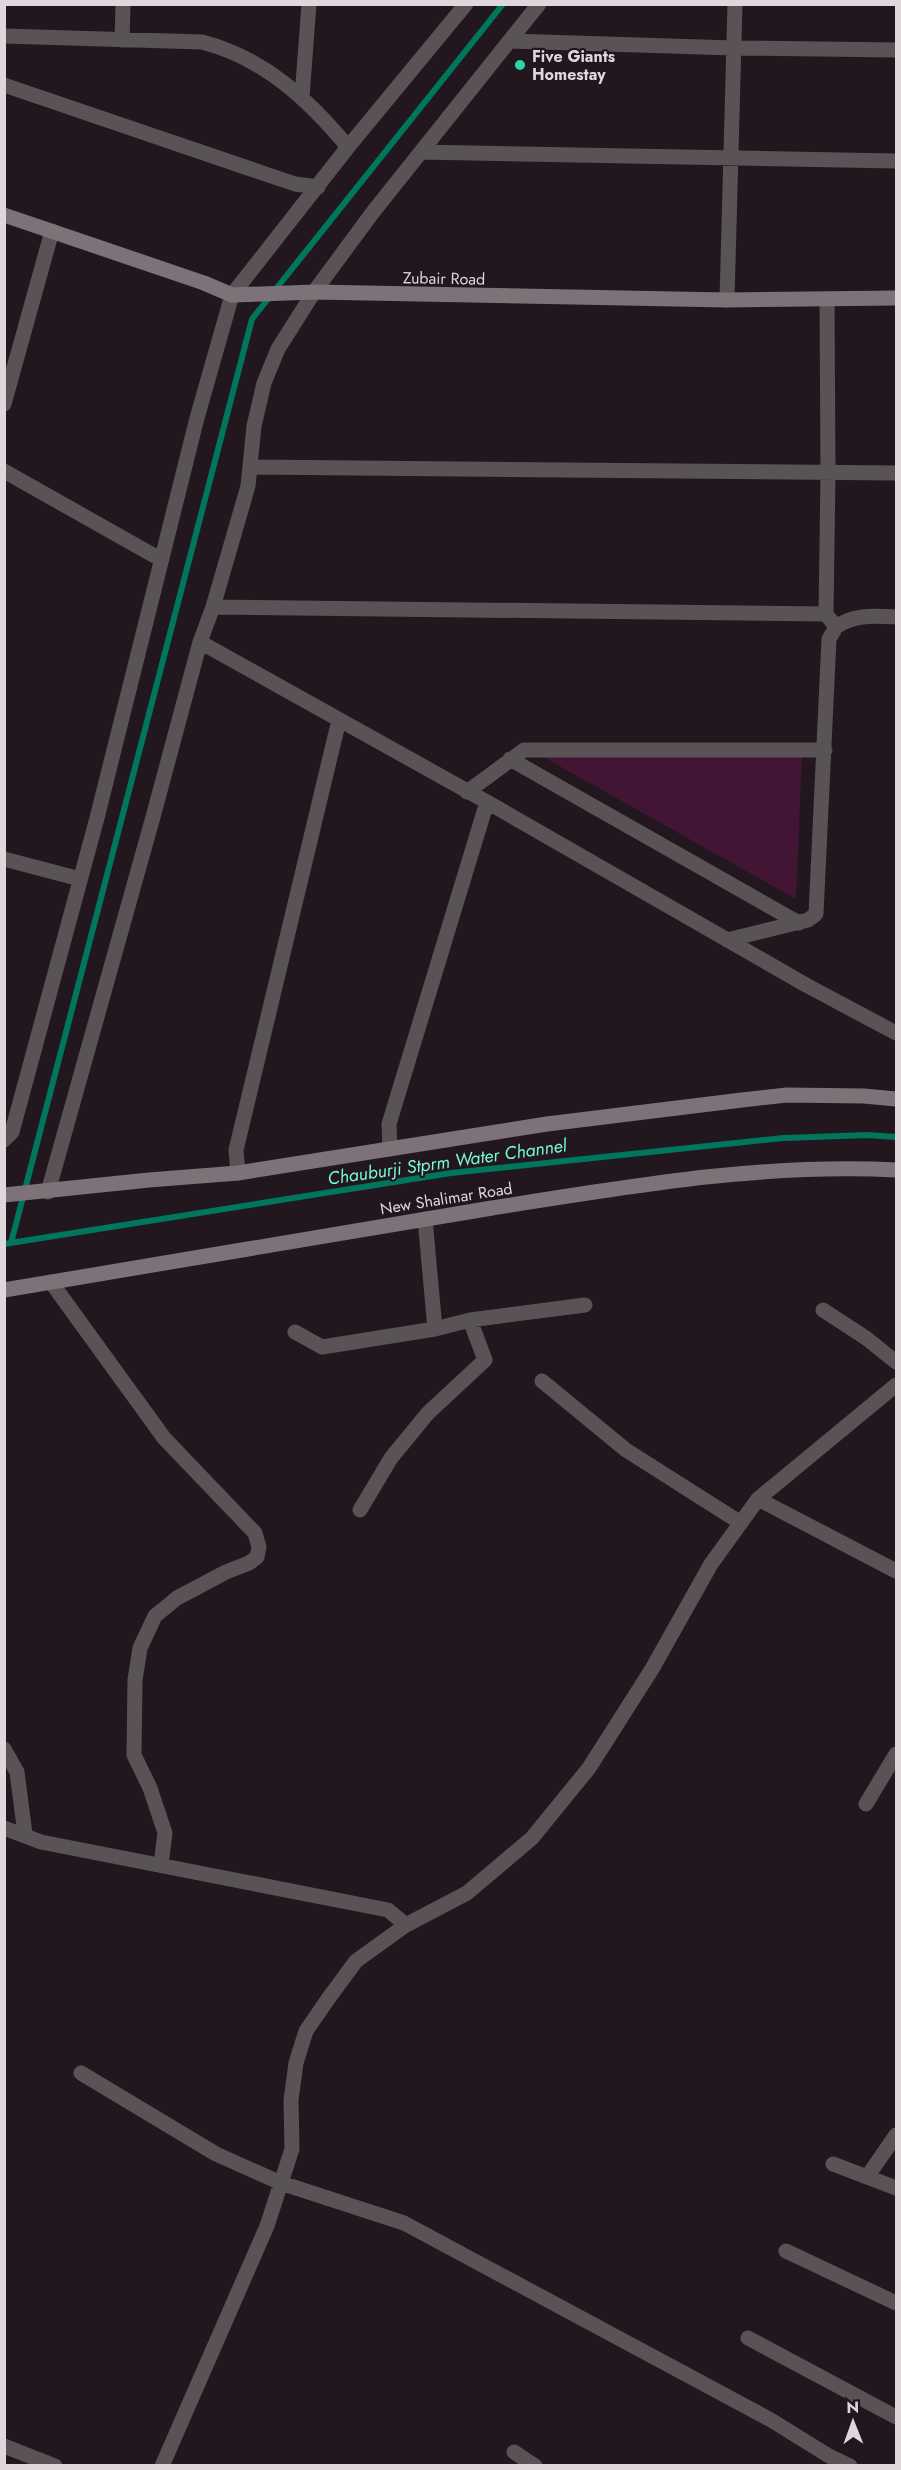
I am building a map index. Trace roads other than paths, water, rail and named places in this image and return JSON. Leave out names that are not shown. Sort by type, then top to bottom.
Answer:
[{"type":"street","points":[[122,40],[123,4]]},
{"type":"street","points":[[302,97],[309,4]]},
{"type":"street","points":[[4,1140],[12,1132],[80,879],[160,559],[232,295],[348,147],[466,4]]},
{"type":"street","points":[[43,1192],[153,818],[200,642],[213,607],[248,486],[254,426],[264,383],[278,349],[309,292],[539,4]]},
{"type":"street","points":[[727,300],[735,4]]},
{"type":"street","points":[[4,36],[202,42],[223,47],[248,59],[302,97],[348,147]]},
{"type":"street","points":[[510,42],[897,50]]},
{"type":"street","points":[[4,85],[295,184],[318,187]]},
{"type":"street","points":[[421,152],[897,161]]},
{"type":"street","name":"Zubair Road","points":[[4,215],[204,283],[232,295],[309,292],[727,300],[897,298]]},
{"type":"street","points":[[4,404],[52,231]]},
{"type":"street","points":[[827,299],[826,614],[836,627]]},
{"type":"street","points":[[251,467],[897,473]]},
{"type":"street","points":[[4,471],[160,559]]},
{"type":"street","points":[[213,607],[826,614]]},
{"type":"street","points":[[728,940],[799,923],[813,918],[816,914],[829,639],[841,623],[863,616],[897,617]]},
{"type":"street","points":[[200,642],[897,1033]]},
{"type":"street","points":[[238,1173],[236,1150],[339,720]]},
{"type":"street","points":[[467,792],[524,750],[825,750]]},
{"type":"street","points":[[510,759],[799,923]]},
{"type":"street","points":[[390,1149],[389,1124],[487,802]]},
{"type":"street","points":[[4,859],[80,879]]},
{"type":"street","points":[[4,1195],[238,1173],[547,1124],[764,1097],[864,1096],[897,1099]]},
{"type":"street","name":"New Shalimar Road","points":[[4,1290],[425,1219],[669,1181],[739,1173],[841,1168],[897,1170]]},
{"type":"street","points":[[425,1219],[435,1329]]},
{"type":"street","points":[[51,1282],[164,1438],[255,1533],[259,1547],[257,1557],[249,1563],[226,1572],[177,1598],[155,1616],[140,1648],[135,1680],[134,1755],[150,1788],[165,1833],[160,1864]]},
{"type":"street","points":[[295,1332],[322,1347],[435,1329],[470,1320],[585,1305]]},
{"type":"street","points":[[823,1310],[866,1338],[897,1362]]},
{"type":"street","points":[[360,1510],[391,1458],[428,1413],[485,1360],[470,1320]]},
{"type":"street","points":[[542,1381],[627,1450],[741,1523]]},
{"type":"street","points":[[162,2466],[267,2226],[292,2149],[291,2100],[296,2063],[306,2031],[356,1961],[406,1925],[467,1893],[532,1838],[589,1768],[652,1669],[711,1564],[758,1499],[897,1385]]},
{"type":"street","points":[[758,1499],[897,1571]]},
{"type":"street","points":[[4,1749],[17,1772],[25,1834]]},
{"type":"street","points":[[866,1804],[897,1754]]},
{"type":"street","points":[[4,1828],[25,1834],[41,1842],[388,1910],[406,1925]]},
{"type":"street","points":[[81,2073],[216,2154],[281,2183],[404,2223],[771,2420],[829,2456],[850,2466]]},
{"type":"street","points":[[867,2177],[897,2135]]},
{"type":"street","points":[[833,2164],[897,2188]]},
{"type":"street","points":[[786,2251],[897,2303]]},
{"type":"street","points":[[748,2338],[897,2417]]},
{"type":"street","points":[[4,2446],[55,2466]]},
{"type":"street","points":[[514,2452],[536,2466]]},
{"type":"waterway","points":[[11,1243],[252,319],[503,4]]},
{"type":"waterway","name":"Chauburji Stprm Water Channel","points":[[4,1244],[451,1173],[784,1138],[868,1135],[896,1137]]},
{"type":"place","name":"Five Giants Homestay","points":[[520,65]]}]
